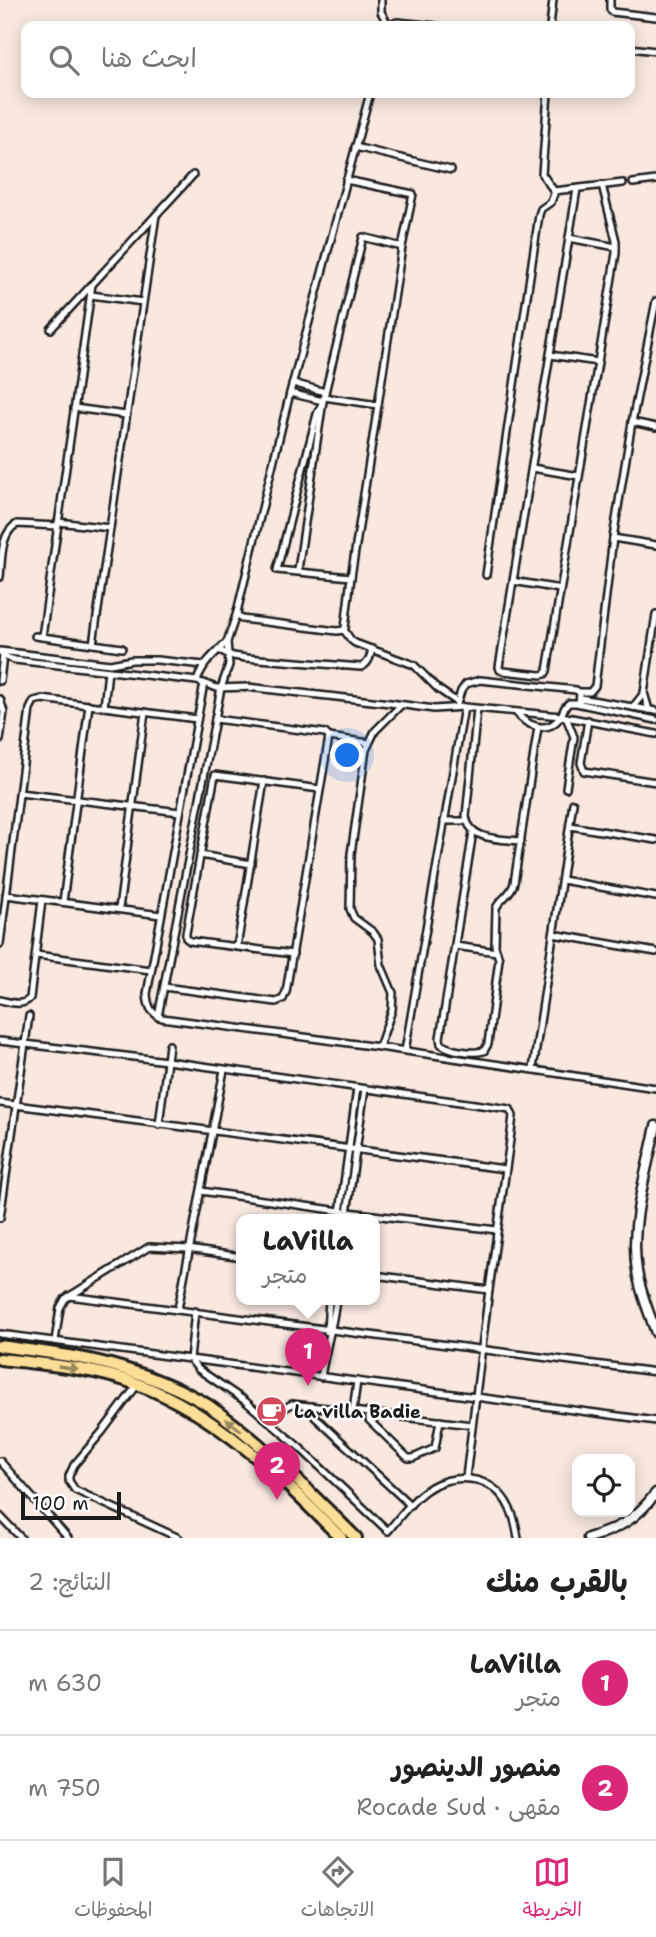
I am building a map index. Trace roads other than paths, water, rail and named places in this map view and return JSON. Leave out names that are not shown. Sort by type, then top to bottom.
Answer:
[{"type":"highway","points":[[0,1346],[87,1359],[148,1377],[195,1398],[261,1448],[356,1538]]},
{"type":"highway","points":[[0,1359],[83,1371],[138,1384],[186,1406],[217,1426],[294,1492],[341,1538]]},
{"type":"street","points":[[381,0],[381,12],[386,21]]},
{"type":"street","points":[[551,21],[553,0]]},
{"type":"street","points":[[610,0],[612,12],[656,17]]},
{"type":"street","points":[[635,49],[656,51]]},
{"type":"street","points":[[369,98],[290,393],[237,612],[227,642],[204,666],[197,719],[147,994],[148,1004],[158,1017],[656,1088]]},
{"type":"street","points":[[486,575],[539,215],[541,209],[554,199],[554,191],[542,174],[548,98]]},
{"type":"street","points":[[355,146],[451,170]]},
{"type":"street","points":[[51,329],[192,175]]},
{"type":"street","points":[[346,180],[413,194],[402,247],[344,630],[351,640],[414,665],[459,706]]},
{"type":"street","points":[[633,183],[656,180]]},
{"type":"street","points":[[554,191],[623,183]]},
{"type":"street","points":[[577,188],[499,668],[503,671],[541,675],[546,672],[616,247],[602,186]]},
{"type":"street","points":[[93,644],[156,215]]},
{"type":"street","points":[[298,570],[324,396],[363,237],[402,247]]},
{"type":"street","points":[[569,238],[616,247]]},
{"type":"street","points":[[92,284],[58,524],[39,636],[122,648]]},
{"type":"street","points":[[91,295],[143,302]]},
{"type":"street","points":[[566,788],[574,737],[564,717],[567,704],[595,687],[613,538],[656,300]]},
{"type":"street","points":[[550,355],[598,362]]},
{"type":"street","points":[[293,383],[324,396]]},
{"type":"street","points":[[290,393],[378,405]]},
{"type":"street","points":[[324,396],[277,570],[351,577]]},
{"type":"street","points":[[75,408],[127,415]]},
{"type":"street","points":[[632,422],[656,427]]},
{"type":"street","points":[[532,468],[579,475]]},
{"type":"street","points":[[0,577],[6,535],[12,526],[58,524],[110,528]]},
{"type":"street","points":[[613,538],[656,545]]},
{"type":"street","points":[[513,581],[560,589]]},
{"type":"street","points":[[237,612],[242,619],[344,630]]},
{"type":"street","points":[[633,707],[644,693],[656,614]]},
{"type":"street","points":[[158,1017],[221,688],[228,671],[230,654],[227,642]]},
{"type":"street","points":[[218,650],[246,658],[361,667],[370,659],[372,649]]},
{"type":"street","points":[[1,653],[110,664],[132,660],[157,660],[204,666]]},
{"type":"street","points":[[1,653],[23,662],[201,682],[221,688],[247,687],[434,709],[459,706],[564,717],[656,734]]},
{"type":"street","points":[[0,681],[1,653]]},
{"type":"street","points":[[104,707],[108,671]]},
{"type":"street","points":[[522,684],[523,673]]},
{"type":"street","points":[[405,1051],[444,821],[459,706],[466,684],[475,680],[522,684],[656,720]]},
{"type":"street","points":[[644,693],[653,711]]},
{"type":"street","points":[[580,698],[653,711]]},
{"type":"street","points":[[0,699],[4,712],[0,740]]},
{"type":"street","points":[[0,944],[30,709],[34,701],[42,699],[197,719]]},
{"type":"street","points":[[63,902],[89,705]]},
{"type":"street","points":[[379,1047],[392,1010],[393,993],[381,965],[378,939],[354,918],[349,904],[351,854],[363,763],[369,743],[375,732],[401,705]]},
{"type":"street","points":[[477,709],[466,821],[473,832],[481,836],[521,841]]},
{"type":"street","points":[[119,909],[145,712]]},
{"type":"street","points":[[516,712],[526,723],[538,727],[564,717]]},
{"type":"street","points":[[215,719],[325,733],[329,737],[369,743]]},
{"type":"street","points":[[588,720],[583,769],[656,782]]},
{"type":"street","points":[[473,832],[440,1038],[444,1047],[482,1052],[486,1048],[499,959],[495,908],[512,889],[538,727]]},
{"type":"street","points":[[164,987],[280,1002],[285,996],[329,737]]},
{"type":"street","points":[[292,954],[186,938],[200,855],[215,775],[320,789]]},
{"type":"street","points":[[237,947],[264,780]]},
{"type":"street","points":[[19,793],[180,812]]},
{"type":"street","points":[[533,1069],[573,803]]},
{"type":"street","points":[[444,821],[466,821]]},
{"type":"street","points":[[570,826],[656,839]]},
{"type":"street","points":[[200,855],[251,864]]},
{"type":"street","points":[[562,880],[656,897]]},
{"type":"street","points":[[6,895],[161,915]]},
{"type":"street","points":[[0,1000],[21,1003],[28,1001],[42,900]]},
{"type":"street","points":[[553,934],[656,952]]},
{"type":"street","points":[[455,946],[497,952]]},
{"type":"street","points":[[36,955],[151,970]]},
{"type":"street","points":[[0,1217],[29,1016]]},
{"type":"street","points":[[0,1041],[510,1109],[513,1116],[466,1477]]},
{"type":"street","points":[[159,1125],[169,1045]]},
{"type":"street","points":[[460,1060],[461,1050]]},
{"type":"street","points":[[178,1309],[225,1070]]},
{"type":"street","points":[[345,1214],[348,1150],[357,1088]]},
{"type":"street","points":[[342,1214],[356,1151],[365,1089]]},
{"type":"street","points":[[0,1103],[505,1170]]},
{"type":"street","points":[[656,1126],[637,1219],[635,1248],[636,1269],[642,1294],[656,1333]]},
{"type":"street","points":[[0,1154],[8,1154]]},
{"type":"street","points":[[201,1191],[368,1214]]},
{"type":"street","points":[[380,1215],[497,1230]]},
{"type":"street","points":[[55,1341],[61,1304],[69,1296],[149,1247],[236,1256]]},
{"type":"street","points":[[380,1276],[489,1290]]},
{"type":"street","points":[[69,1296],[656,1372]]},
{"type":"street","points":[[320,1377],[328,1338],[329,1305]]},
{"type":"street","points":[[329,1329],[335,1305]]},
{"type":"street","points":[[190,1359],[195,1311]]},
{"type":"street","points":[[0,1334],[656,1420]]},
{"type":"street","points":[[190,1359],[205,1374],[245,1401],[272,1424],[388,1531],[410,1504],[427,1489],[466,1477],[481,1481],[498,1492],[509,1504],[518,1538]]},
{"type":"street","points":[[353,1411],[357,1381]]},
{"type":"street","points":[[138,1384],[74,1465],[69,1481],[75,1490],[169,1536],[179,1538]]},
{"type":"street","points":[[272,1424],[285,1408],[292,1404],[472,1425]]},
{"type":"street","points":[[311,1406],[315,1417],[410,1504]]},
{"type":"street","points":[[369,1413],[369,1420],[408,1458],[435,1448],[440,1421]]},
{"type":"street","points":[[0,1461],[68,1538]]},
{"type":"street","points":[[588,1538],[609,1532],[630,1521],[656,1493]]},
{"type":"street","points":[[0,1516],[21,1538]]},
{"type":"place","name":"LaVilla","points":[[308,1386]]},
{"type":"place","name":"La villa Badie","points":[[271,1412]]},
{"type":"place","name":"منصور الدينصور","points":[[277,1500]]}]
